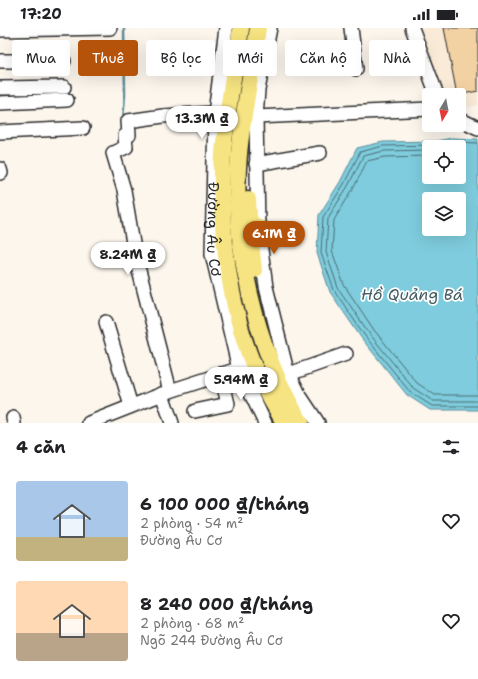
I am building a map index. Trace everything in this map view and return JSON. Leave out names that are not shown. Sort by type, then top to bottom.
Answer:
[{"type":"main road","name":"Đường Âu Cơ","points":[[241,28],[223,154],[223,226],[232,289],[246,366],[284,423]]},
{"type":"main road","name":"Đường Âu Cơ","points":[[258,28],[239,154],[240,242],[250,296],[258,325],[272,363],[301,423]]},
{"type":"main road","points":[[239,154],[247,173],[249,218],[253,225],[258,227],[250,233],[254,280],[250,296]]},
{"type":"street","points":[[0,30],[110,28]]},
{"type":"street","name":"Đường Âu Cơ","points":[[226,28],[214,113],[212,254],[265,423]]},
{"type":"street","points":[[270,28],[258,90],[256,118],[258,227],[271,316],[286,367],[318,423]]},
{"type":"street","points":[[351,28],[352,40]]},
{"type":"street","points":[[412,28],[434,88]]},
{"type":"street","points":[[0,61],[12,61]]},
{"type":"street","points":[[0,88],[64,86]]},
{"type":"street","points":[[0,103],[67,100]]},
{"type":"street","points":[[256,118],[422,109]]},
{"type":"street","points":[[172,423],[135,255],[124,190],[113,153],[126,147],[125,136],[129,135],[128,121],[163,116],[214,113]]},
{"type":"street","points":[[466,122],[478,128]]},
{"type":"street","points":[[0,132],[83,128]]},
{"type":"street","points":[[256,164],[320,153]]},
{"type":"street","points":[[106,322],[131,406]]},
{"type":"street","points":[[289,374],[346,354]]},
{"type":"street","points":[[89,423],[166,393],[246,366]]},
{"type":"street","points":[[196,411],[228,404],[221,374]]},
{"type":"shaded area","points":[[419,28],[478,28],[478,105],[466,108],[466,88],[442,88],[427,54],[425,40],[423,40]]},
{"type":"water","name":"Hồ Quảng Bá","points":[[452,138],[478,139],[478,410],[430,410],[407,395],[362,339],[330,292],[317,253],[319,215],[340,182],[357,148],[383,142],[422,141],[422,184],[466,184],[466,140],[441,140]]},
{"type":"building","points":[[444,28],[478,28],[478,91],[466,93],[466,88],[456,88]]},
{"type":"waterway","points":[[123,120],[125,95],[124,28]]}]
